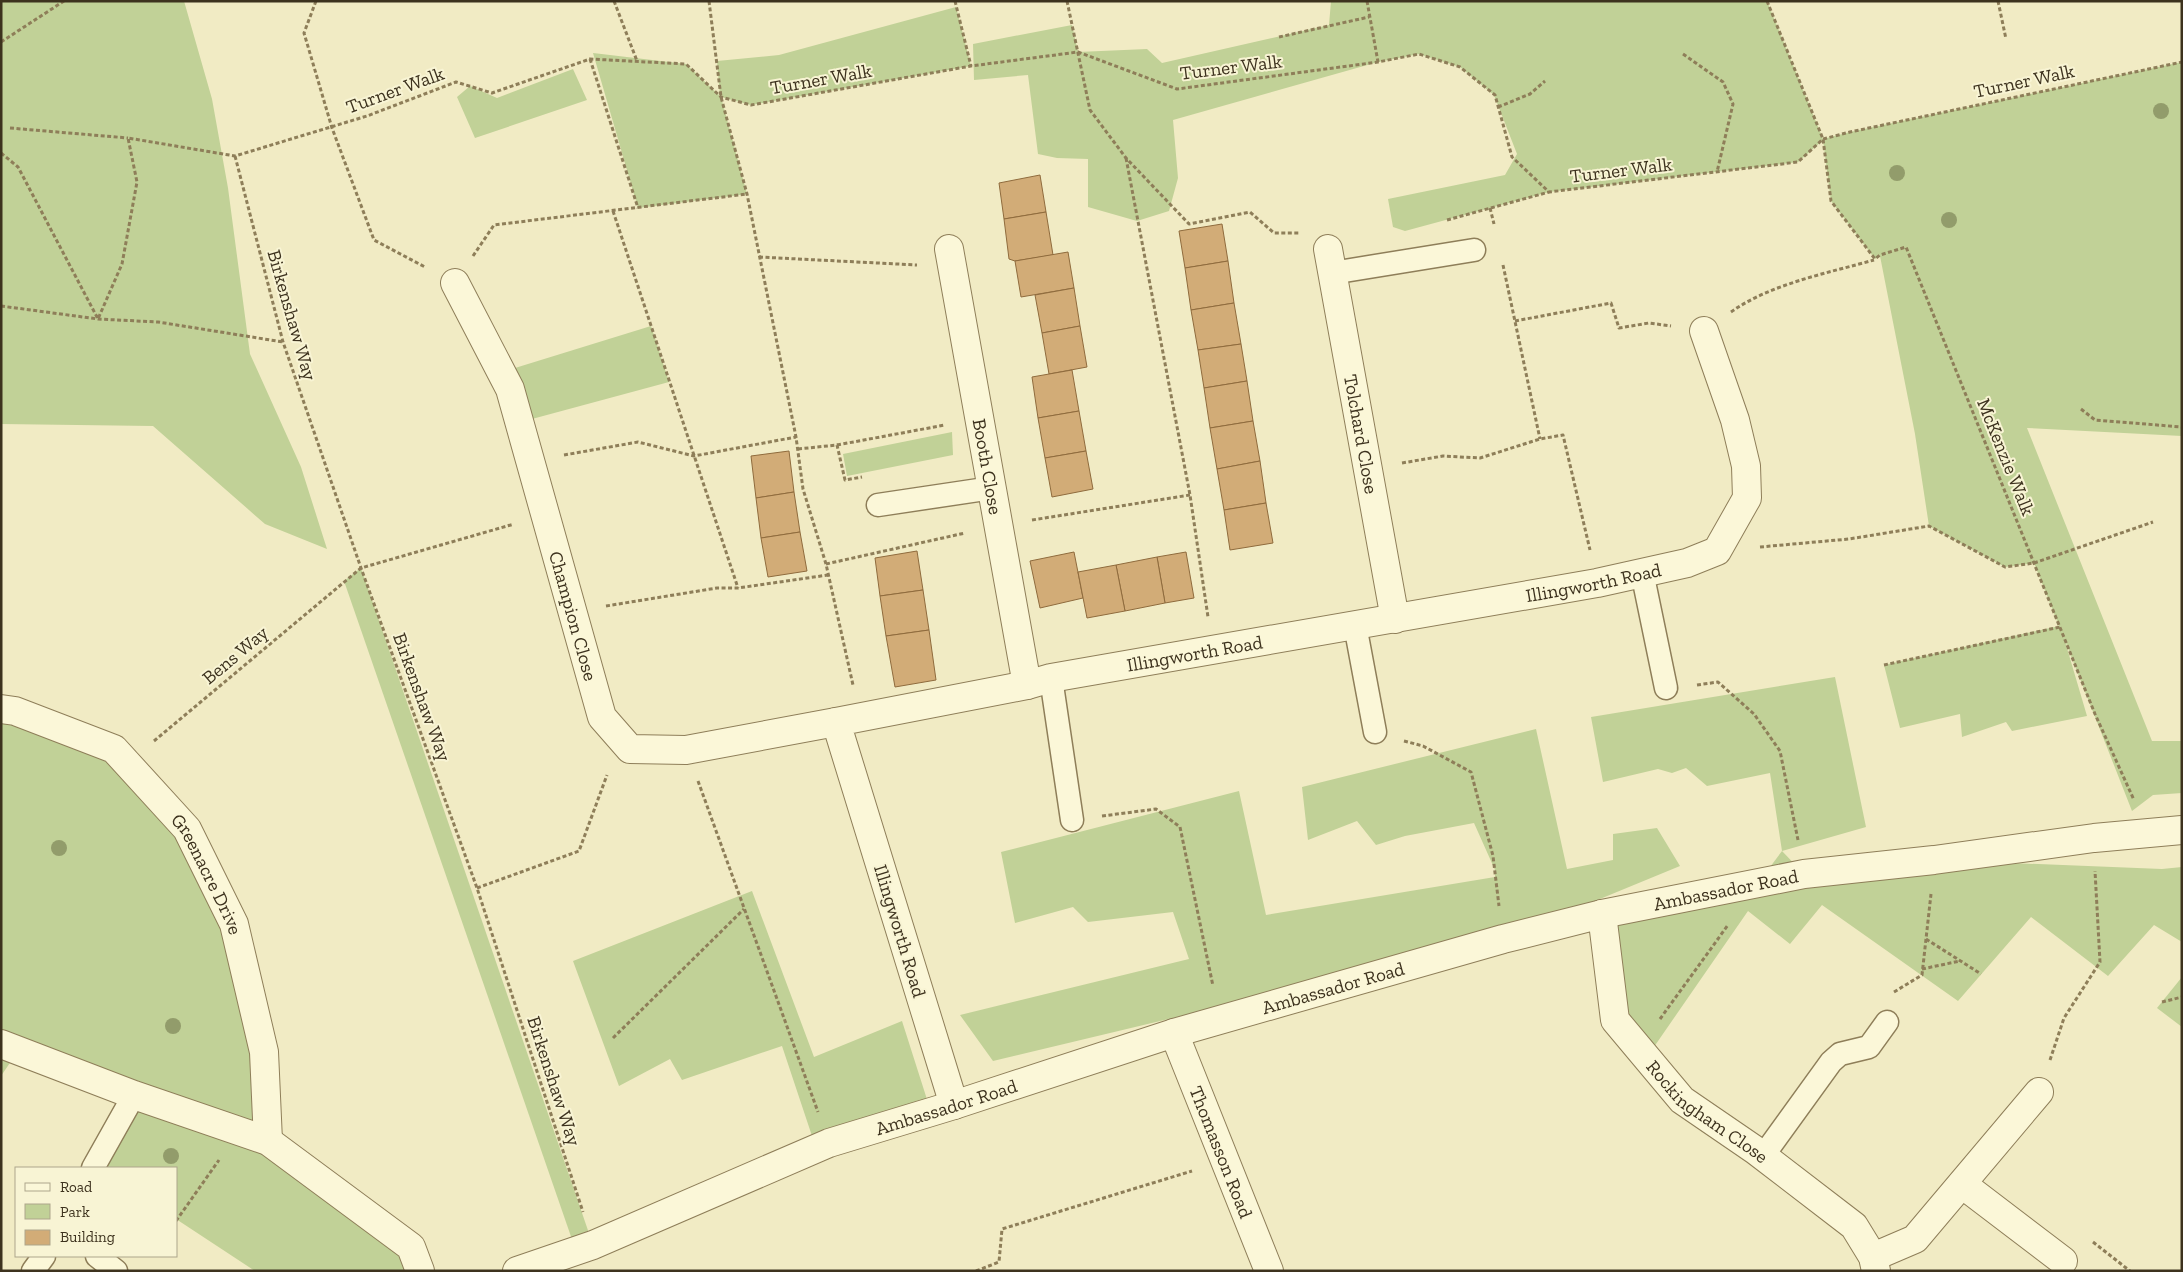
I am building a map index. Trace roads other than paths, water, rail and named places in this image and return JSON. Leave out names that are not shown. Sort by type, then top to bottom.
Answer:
[{"type":"street","name":"Booth Close","points":[[951,258],[998,526],[1039,682]]},
{"type":"street","name":"Tolchard Close","points":[[1330,261],[1395,619]]},
{"type":"street","name":"Champion Close","points":[[455,283],[510,389],[602,717],[630,749],[686,750],[848,720]]},
{"type":"street","name":"Illingworth Road","points":[[954,1105],[848,720],[1039,682],[1597,583],[1687,563],[1717,551],[1747,498],[1746,466],[1735,420],[1704,331]]},
{"type":"street","name":"Greenacre Drive","points":[[1,709],[15,711],[114,749],[187,829],[234,924],[264,1052],[268,1141]]},
{"type":"street","name":"Ambassador Road","points":[[517,1271],[545,1266],[829,1143],[954,1105],[1174,1033],[1503,939],[1602,914],[1804,874],[1934,860],[2094,838],[2182,830]]},
{"type":"street","name":"Rockingham Close","points":[[1602,914],[1615,1020],[1682,1100],[1763,1156],[1854,1226],[1874,1264]]},
{"type":"street","name":"Thomasson Road","points":[[1174,1033],[1269,1271]]},
{"type":"street","points":[[1,1044],[134,1095],[268,1141],[411,1247],[420,1271]]},
{"type":"street","points":[[1874,1264],[1915,1239],[2039,1092]]},
{"type":"street","points":[[1962,1184],[2063,1261]]},
{"type":"lane","points":[[1330,261],[1474,250]]},
{"type":"lane","points":[[878,505],[992,488]]},
{"type":"lane","points":[[1642,572],[1666,688]]},
{"type":"lane","points":[[1355,625],[1374,732]]},
{"type":"lane","points":[[1039,682],[1072,820]]},
{"type":"lane","points":[[1763,1156],[1831,1062],[1840,1054],[1869,1047],[1887,1022]]},
{"type":"lane","points":[[94,1167],[134,1095]]},
{"type":"lane","points":[[33,1271],[43,1257]]},
{"type":"lane","points":[[98,1257],[116,1271]]}]
